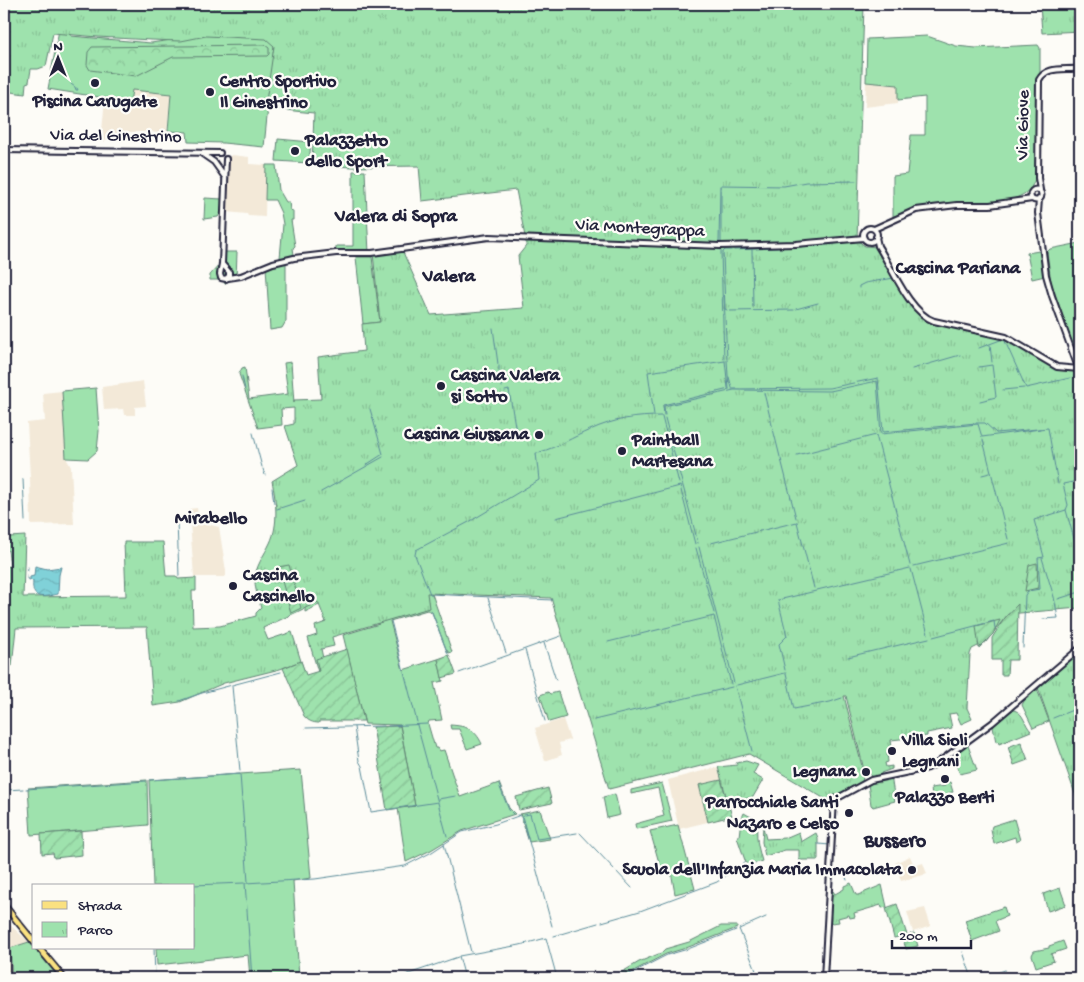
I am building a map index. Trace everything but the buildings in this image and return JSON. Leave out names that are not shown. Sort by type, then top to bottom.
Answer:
[{"type":"main road","points":[[4,906],[32,940]]},
{"type":"main road","points":[[41,950],[64,978]]},
{"type":"street","name":"Via Giove","points":[[1040,190],[1038,178],[1038,83],[1043,74],[1050,70],[1080,68]]},
{"type":"street","name":"Via del Ginestrino","points":[[4,150],[220,153]]},
{"type":"street","name":"Via del Ginestrino","points":[[199,152],[215,163]]},
{"type":"street","points":[[223,270],[228,271],[228,276],[224,279],[221,277],[223,270],[226,159],[220,153],[214,155],[215,163],[224,178]]},
{"type":"street","points":[[215,163],[222,164],[226,159]]},
{"type":"street","name":"Via Giove","points":[[1032,190],[1038,178]]},
{"type":"street","points":[[1032,190],[1030,196],[1038,212]]},
{"type":"street","points":[[874,229],[881,251],[912,304],[923,316],[934,321],[1006,336],[1055,366],[1065,369],[1079,369],[1071,352],[1046,275],[1038,212],[1039,199],[1042,196],[1040,190],[1032,190],[1017,201]]},
{"type":"street","points":[[881,251],[864,236],[867,228],[874,229],[914,210],[957,205],[990,205],[1039,199]]},
{"type":"street","points":[[869,241],[873,240],[884,225]]},
{"type":"street","name":"Via Montegrappa","points":[[228,276],[247,274],[273,263],[291,259],[333,253],[374,252],[497,236],[714,246],[796,244],[864,236]]},
{"type":"street","points":[[1065,369],[1072,367],[1080,357],[1075,356],[1071,352]]},
{"type":"street","points":[[824,978],[833,802],[848,791],[871,780],[931,767],[992,724],[1080,648]]},
{"type":"shaded area","points":[[866,82],[898,85],[898,103],[865,107]]},
{"type":"shaded area","points":[[132,90],[171,94],[167,132],[162,134],[152,132],[119,132],[118,137],[109,137],[104,142],[101,142],[105,98],[130,102]]},
{"type":"shaded area","points":[[232,155],[249,157],[249,164],[266,165],[265,217],[226,212],[228,157]]},
{"type":"shaded area","points":[[143,381],[146,406],[135,407],[135,415],[124,415],[123,409],[104,410],[102,387]]},
{"type":"shaded area","points":[[62,391],[66,458],[71,467],[74,524],[31,525],[27,423],[45,421],[43,393]]},
{"type":"shaded area","points":[[197,508],[199,522],[219,527],[226,571],[226,576],[224,577],[194,577],[189,509]]},
{"type":"shaded area","points":[[563,719],[570,740],[559,743],[562,755],[545,761],[535,728]]},
{"type":"shaded area","points":[[718,767],[732,816],[679,829],[668,780]]},
{"type":"shaded area","name":"Scuola dell'Infanzia Maria Immacolata","points":[[910,856],[914,866],[923,863],[927,874],[901,881],[895,863]]},
{"type":"shaded area","points":[[925,908],[931,926],[913,932],[907,912]]},
{"type":"shaded area","points":[[4,916],[10,925],[29,942],[10,948],[12,973],[4,973]]},
{"type":"green space","points":[[4,4],[864,4],[857,240],[865,246],[877,247],[914,310],[924,319],[1005,338],[1057,368],[1080,371],[1080,613],[1079,608],[1008,614],[986,642],[972,649],[970,654],[967,708],[972,719],[961,724],[956,713],[949,714],[952,728],[927,733],[927,736],[891,740],[892,748],[890,748],[890,753],[887,753],[888,762],[885,763],[886,767],[892,766],[892,769],[881,773],[882,776],[872,778],[867,770],[864,770],[846,696],[844,696],[863,770],[861,771],[863,777],[862,782],[832,799],[825,799],[749,754],[609,789],[551,598],[427,593],[429,608],[332,637],[334,646],[321,649],[326,672],[318,672],[308,638],[317,635],[315,626],[326,622],[318,602],[263,628],[268,640],[292,632],[304,671],[298,662],[280,669],[224,683],[180,702],[153,706],[147,627],[16,628],[12,666],[4,666],[4,567],[10,566],[8,550],[4,550],[4,540],[8,540],[9,537],[25,536],[23,597],[126,596],[124,542],[163,542],[166,576],[176,576],[178,579],[196,578],[196,591],[192,591],[193,627],[220,626],[256,616],[256,613],[261,608],[255,576],[273,536],[276,520],[272,481],[298,465],[285,426],[294,424],[294,408],[281,409],[282,425],[258,428],[239,374],[242,368],[245,367],[249,399],[288,394],[284,363],[291,362],[294,403],[294,400],[321,399],[318,357],[364,351],[362,324],[380,322],[373,253],[402,250],[431,315],[524,308],[518,256],[526,246],[526,242],[516,190],[422,201],[419,166],[354,167],[312,165],[314,113],[265,108],[274,46],[266,39],[206,36],[181,41],[53,33],[46,66],[31,69],[29,82],[26,83],[25,94],[4,91]]},
{"type":"green space","points":[[1040,4],[1080,4],[1080,31],[1042,33]]},
{"type":"green space","name":"Centro Sportivo Il Ginestrino","points":[[61,19],[74,21],[71,36],[151,43],[205,35],[275,36],[264,147],[188,142],[187,132],[168,131],[171,94],[132,90],[130,102],[48,89]]},
{"type":"green space","points":[[927,36],[956,46],[976,48],[1038,45],[1040,48],[1040,74],[1037,81],[1035,179],[1031,188],[1024,194],[1014,199],[992,203],[949,204],[920,208],[909,210],[893,217],[893,176],[907,174],[911,135],[925,135],[925,97],[898,100],[898,85],[866,82],[867,39]]},
{"type":"green space","points":[[265,45],[269,48],[267,56],[173,57],[136,76],[90,70],[87,65],[88,52],[92,47]]},
{"type":"green space","points":[[278,139],[311,142],[309,163],[276,161]]},
{"type":"green space","points":[[266,165],[276,165],[279,190],[286,202],[289,202],[290,210],[293,211],[293,220],[291,220],[295,246],[293,248],[294,255],[280,258],[283,224],[281,213],[275,200],[265,200]]},
{"type":"green space","points":[[353,171],[365,171],[369,253],[336,253],[336,246],[353,246]]},
{"type":"green space","points":[[205,198],[222,199],[222,211],[218,217],[204,219]]},
{"type":"green space","points":[[1080,243],[1080,352],[1078,353],[1075,351],[1051,282],[1047,252],[1050,249]]},
{"type":"green space","points":[[1039,251],[1045,276],[1032,279],[1027,253]]},
{"type":"green space","points":[[222,252],[237,252],[236,280],[226,280],[225,284],[223,280],[210,280],[210,275],[222,262]]},
{"type":"green space","points":[[356,257],[372,257],[380,322],[363,324]]},
{"type":"green space","points":[[286,261],[286,321],[282,328],[270,330],[266,267]]},
{"type":"green space","points":[[96,388],[99,431],[97,451],[88,459],[66,458],[62,391]]},
{"type":"green space","points":[[418,553],[452,652],[449,653],[446,649],[432,612],[427,610],[390,621],[403,670],[438,659],[443,681],[434,683],[442,720],[429,721],[428,724],[435,748],[439,751],[444,750],[460,797],[499,783],[509,808],[515,814],[462,831],[431,850],[406,862],[398,808],[415,806],[400,725],[365,724],[343,635],[427,607],[428,602],[414,560],[407,561],[305,612],[305,607]]},
{"type":"green space","points":[[1037,563],[1038,588],[1025,591],[1029,565]]},
{"type":"green space","points":[[289,565],[301,608],[291,613],[278,567]]},
{"type":"green space","points":[[1018,604],[1017,660],[1008,660],[1007,675],[1001,675],[1001,660],[992,660],[992,638],[1004,619]]},
{"type":"green space","points":[[1000,620],[993,634],[979,648],[976,626]]},
{"type":"green space","points":[[347,649],[364,721],[319,721],[319,723],[315,723],[307,719],[283,668],[301,661],[306,675],[319,671],[316,659]]},
{"type":"green space","points":[[1080,650],[1080,808],[1038,688]]},
{"type":"green space","points":[[449,655],[456,674],[442,678],[438,659]]},
{"type":"green space","points":[[1037,689],[1049,721],[1033,728],[1022,705]]},
{"type":"green space","points":[[548,692],[550,694],[558,692],[566,717],[549,722],[540,695]]},
{"type":"green space","points":[[1014,710],[1022,716],[1031,731],[999,744],[998,741],[996,742],[993,727],[1010,711]]},
{"type":"green space","points":[[450,725],[470,729],[482,744],[467,749],[459,729],[451,729]]},
{"type":"green space","points":[[400,726],[415,806],[387,810],[373,727]]},
{"type":"green space","points":[[1021,742],[1028,760],[1014,765],[1008,747]]},
{"type":"green space","points":[[967,743],[977,770],[960,774],[951,754]]},
{"type":"green space","points":[[746,761],[758,765],[753,774],[763,780],[753,797],[728,803],[718,767],[737,765],[736,763]]},
{"type":"green space","points":[[301,770],[311,878],[293,881],[299,978],[250,978],[248,955],[157,965],[156,950],[195,950],[195,884],[153,884],[149,780]]},
{"type":"green space","points":[[891,776],[895,801],[873,807],[871,805],[868,784]]},
{"type":"green space","points":[[147,780],[148,825],[31,835],[28,788]]},
{"type":"green space","points":[[721,780],[732,816],[708,822],[699,785]]},
{"type":"green space","points":[[945,782],[950,782],[953,792],[949,793],[950,802],[929,803],[929,798],[932,797],[931,788],[945,786]]},
{"type":"green space","points":[[662,783],[672,821],[636,829],[635,824],[664,816],[658,788],[631,794],[631,790]]},
{"type":"green space","points":[[548,788],[552,803],[519,810],[516,797]]},
{"type":"green space","points":[[615,794],[620,815],[607,818],[603,797]]},
{"type":"green space","points":[[540,810],[550,839],[529,842],[520,814]]},
{"type":"green space","points":[[744,813],[758,821],[757,837],[762,861],[747,866],[737,837],[739,836]]},
{"type":"green space","points":[[1014,819],[1020,840],[1016,842],[1015,837],[994,844],[992,826]]},
{"type":"green space","points":[[678,825],[695,889],[675,894],[671,871],[662,873],[650,831]]},
{"type":"green space","points":[[763,827],[766,839],[785,838],[799,832],[801,842],[816,833],[818,838],[818,860],[799,860],[799,850],[785,850],[765,856],[762,842]]},
{"type":"green space","points":[[81,831],[82,855],[54,858],[53,853],[42,854],[41,834]]},
{"type":"green space","points":[[851,883],[856,895],[882,885],[887,907],[882,908],[881,905],[854,913],[855,917],[850,918],[849,915],[838,918],[839,922],[831,923],[829,921],[831,893],[833,891],[835,894]]},
{"type":"green space","points":[[1060,888],[1066,905],[1048,911],[1043,894]]},
{"type":"green space","points":[[897,904],[907,935],[914,933],[918,946],[906,949],[902,936],[894,938],[886,908]]},
{"type":"green space","points":[[1004,907],[1007,916],[995,921],[999,931],[972,941],[965,920]]},
{"type":"green space","points":[[721,926],[737,926],[737,928],[666,954],[620,978],[612,978],[639,962],[661,953],[665,949],[689,942]]},
{"type":"green space","points":[[1063,941],[1066,949],[1051,954],[1054,961],[1036,967],[1032,955],[1034,951],[1049,948],[1049,946]]},
{"type":"green space","points":[[29,942],[32,946],[32,950],[36,950],[59,978],[12,978],[10,948]]},
{"type":"water","points":[[35,566],[47,569],[61,567],[58,594],[36,595],[33,581],[30,580],[30,577],[34,576]]},
{"type":"waterway","points":[[71,84],[76,90],[78,90],[77,88]]},
{"type":"waterway","points":[[721,244],[721,185],[784,186],[806,182],[856,181]]},
{"type":"waterway","points":[[719,244],[720,186]]},
{"type":"waterway","points":[[734,250],[816,246],[851,242]]},
{"type":"waterway","points":[[727,310],[725,309],[723,252],[731,250]]},
{"type":"waterway","points":[[752,250],[753,307]]},
{"type":"waterway","points":[[721,251],[724,359]]},
{"type":"waterway","points":[[859,288],[859,286],[865,283],[894,278]]},
{"type":"waterway","points":[[724,297],[727,359]]},
{"type":"waterway","points":[[796,309],[818,303]]},
{"type":"waterway","points":[[730,311],[794,310]]},
{"type":"waterway","points":[[493,328],[498,364]]},
{"type":"waterway","points":[[979,348],[1003,339]]},
{"type":"waterway","points":[[1004,339],[1026,388],[1070,378]]},
{"type":"waterway","points":[[990,345],[992,362]]},
{"type":"waterway","points":[[922,366],[960,355]]},
{"type":"waterway","points":[[727,360],[729,389]]},
{"type":"waterway","points":[[725,361],[728,388]]},
{"type":"waterway","points":[[654,415],[648,372],[725,361]]},
{"type":"waterway","points":[[979,367],[992,365],[996,397],[980,401]]},
{"type":"waterway","points":[[499,366],[499,371]]},
{"type":"waterway","points":[[912,369],[919,367]]},
{"type":"waterway","points":[[500,373],[501,378]]},
{"type":"waterway","points":[[242,376],[245,389]]},
{"type":"waterway","points":[[1074,377],[1080,376]]},
{"type":"waterway","points":[[729,377],[732,388]]},
{"type":"waterway","points":[[732,389],[829,388],[878,378],[883,432],[976,423],[985,423],[996,433],[1048,428],[1058,484]]},
{"type":"waterway","points":[[501,380],[502,387]]},
{"type":"waterway","points":[[665,415],[664,406],[734,390],[830,391],[877,381],[881,434],[978,424],[982,437],[1040,429]]},
{"type":"waterway","points":[[1003,390],[1024,388]]},
{"type":"waterway","points":[[664,415],[663,405],[729,389]]},
{"type":"waterway","points":[[505,391],[509,390],[516,432]]},
{"type":"waterway","points":[[764,393],[780,457]]},
{"type":"waterway","points":[[366,465],[383,454],[370,409]]},
{"type":"waterway","points":[[540,452],[608,423],[634,418],[662,416]]},
{"type":"waterway","points":[[662,417],[679,483]]},
{"type":"waterway","points":[[665,418],[698,543]]},
{"type":"waterway","points":[[253,433],[262,467]]},
{"type":"waterway","points":[[797,455],[876,435],[910,565]]},
{"type":"waterway","points":[[983,440],[1008,539]]},
{"type":"waterway","points":[[538,453],[536,453],[539,480],[469,522],[416,550],[415,555],[430,594],[552,600]]},
{"type":"waterway","points":[[321,492],[383,457]]},
{"type":"waterway","points":[[781,459],[796,518]]},
{"type":"waterway","points":[[263,469],[265,475]]},
{"type":"waterway","points":[[982,475],[990,473]]},
{"type":"waterway","points":[[23,479],[25,521]]},
{"type":"waterway","points":[[1078,481],[1063,484],[1068,505],[1066,510],[1080,560]]},
{"type":"waterway","points":[[556,518],[680,486],[695,544]]},
{"type":"waterway","points":[[272,488],[274,503]]},
{"type":"waterway","points":[[277,509],[305,500]]},
{"type":"waterway","points":[[1023,648],[1025,595],[1028,591],[1040,589],[1038,558],[1044,557],[1034,520],[1066,510]]},
{"type":"waterway","points":[[177,521],[179,576]]},
{"type":"waterway","points":[[797,522],[814,588]]},
{"type":"waterway","points":[[711,543],[797,522]]},
{"type":"waterway","points":[[914,566],[1009,543]]},
{"type":"waterway","points":[[699,547],[734,683]]},
{"type":"waterway","points":[[696,548],[714,613]]},
{"type":"waterway","points":[[1042,558],[1054,597],[1058,618],[1043,619]]},
{"type":"waterway","points":[[28,567],[27,579],[30,580]]},
{"type":"waterway","points":[[817,590],[910,568]]},
{"type":"waterway","points":[[911,569],[928,634]]},
{"type":"waterway","points":[[785,670],[779,644],[787,636],[778,600],[816,591]]},
{"type":"waterway","points":[[1058,599],[1080,592]]},
{"type":"waterway","points":[[488,598],[506,653]]},
{"type":"waterway","points":[[431,610],[448,654]]},
{"type":"waterway","points":[[608,642],[714,616],[731,684]]},
{"type":"waterway","points":[[391,621],[417,722]]},
{"type":"waterway","points":[[933,637],[994,621],[995,629]]},
{"type":"waterway","points":[[459,673],[561,636]]},
{"type":"waterway","points":[[878,650],[929,638]]},
{"type":"waterway","points":[[544,643],[556,680]]},
{"type":"waterway","points":[[525,650],[545,721]]},
{"type":"waterway","points":[[848,657],[877,650]]},
{"type":"waterway","points":[[179,701],[281,672]]},
{"type":"waterway","points":[[737,685],[785,673]]},
{"type":"waterway","points":[[786,673],[794,709],[842,698]]},
{"type":"waterway","points":[[232,686],[240,771]]},
{"type":"waterway","points":[[735,686],[752,751]]},
{"type":"waterway","points":[[594,720],[732,687]]},
{"type":"waterway","points":[[1053,718],[1080,707]]},
{"type":"waterway","points":[[388,726],[427,724]]},
{"type":"waterway","points":[[417,725],[447,836]]},
{"type":"waterway","points":[[306,728],[384,726]]},
{"type":"waterway","points":[[354,727],[359,761],[362,766],[371,812],[438,802]]},
{"type":"waterway","points":[[1075,773],[1080,772]]},
{"type":"waterway","points":[[183,778],[240,774],[248,882]]},
{"type":"waterway","points":[[150,780],[181,778]]},
{"type":"waterway","points":[[26,789],[146,781]]},
{"type":"waterway","points":[[499,785],[509,810],[513,814]]},
{"type":"waterway","points":[[6,790],[23,789]]},
{"type":"waterway","points":[[438,799],[456,796]]},
{"type":"waterway","points":[[524,815],[530,814],[537,839],[577,833]]},
{"type":"waterway","points":[[252,978],[245,883],[315,879],[405,866],[432,852],[462,832],[496,824],[518,816]]},
{"type":"waterway","points":[[522,816],[552,926]]},
{"type":"waterway","points":[[580,833],[632,888]]},
{"type":"waterway","points":[[444,844],[471,952]]},
{"type":"waterway","points":[[818,844],[830,845]]},
{"type":"waterway","points":[[602,922],[640,911],[717,882],[744,863]]},
{"type":"waterway","points":[[844,872],[847,880]]},
{"type":"waterway","points":[[195,885],[244,883]]},
{"type":"waterway","points":[[759,978],[739,929],[766,917]]},
{"type":"waterway","points":[[554,936],[598,923]]},
{"type":"waterway","points":[[622,978],[667,955],[688,949],[736,930]]},
{"type":"waterway","points":[[465,978],[459,956],[520,945],[546,938],[557,978]]},
{"type":"waterway","points":[[154,950],[155,978]]},
{"type":"waterway","points":[[963,952],[972,978]]},
{"type":"waterway","points":[[397,978],[458,957]]},
{"type":"waterway","points":[[983,978],[1005,970]]},
{"type":"place","name":"Piscina Carugate","points":[[95,83]]},
{"type":"place","name":"Centro Sportivo Il Ginestrino","points":[[210,92]]},
{"type":"place","name":"Palazzetto dello Sport","points":[[295,151]]},
{"type":"place","name":"Cascina Valera si Sotto","points":[[441,386]]},
{"type":"place","name":"Cascina Giussana","points":[[539,435]]},
{"type":"place","name":"Paintball Martesana","points":[[622,451]]},
{"type":"place","name":"Cascina Cascinello","points":[[233,586]]},
{"type":"place","name":"Villa Sioli Legnani","points":[[892,751]]},
{"type":"place","name":"Legnana","points":[[866,772]]},
{"type":"place","name":"Palazzo Berti","points":[[945,779]]},
{"type":"place","name":"Parrocchiale Santi Nazaro e Celso","points":[[849,813]]},
{"type":"place","name":"Scuola dell'Infanzia Maria Immacolata","points":[[912,870]]},
{"type":"district","name":"Valera di Sopra","points":[[396,217]]},
{"type":"district","name":"Cascina Pariana","points":[[958,269]]},
{"type":"district","name":"Valera","points":[[449,277]]},
{"type":"district","name":"Mirabello","points":[[211,519]]},
{"type":"district","name":"Bussero","points":[[895,842]]}]
